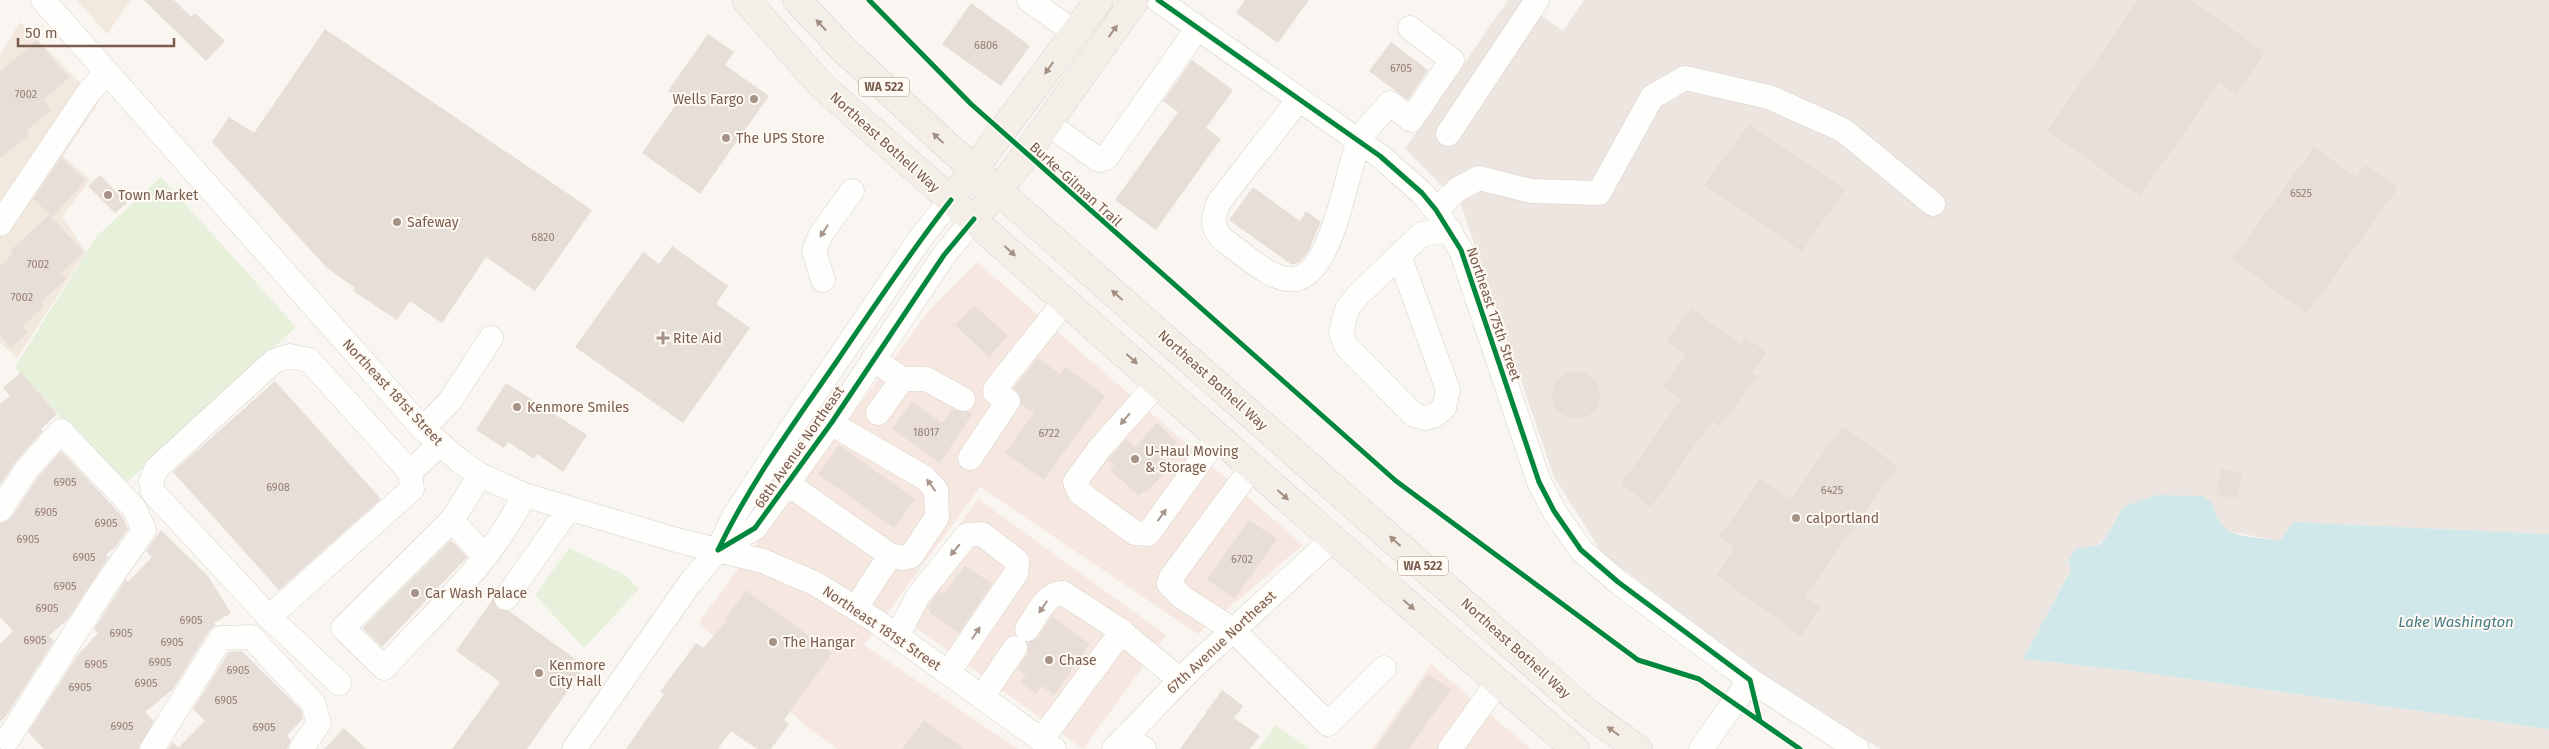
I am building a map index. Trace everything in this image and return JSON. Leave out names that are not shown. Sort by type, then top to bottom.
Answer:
[{"type":"main road","name":"Northeast Bothell Way","points":[[746,0],[821,85],[1066,300],[1332,539],[1575,749]]},
{"type":"main road","name":"Northeast Bothell Way","points":[[797,0],[844,50],[997,191],[1588,713],[1638,749]]},
{"type":"main road","name":"68th Avenue Northeast","points":[[951,200],[1098,0]]},
{"type":"main road","name":"68th Avenue Northeast","points":[[974,219],[1048,124],[1135,0]]},
{"type":"main road","points":[[1332,539],[1356,542],[1378,551],[1530,686],[1588,713]]},
{"type":"street","name":"Northeast 181st Street","points":[[44,0],[106,73],[432,436],[480,475],[524,495],[568,510],[763,560],[816,584],[897,636],[1048,745]]},
{"type":"street","points":[[1029,0],[1074,32]]},
{"type":"street","name":"Northeast 175th Street","points":[[1158,0],[1399,171],[1436,210],[1461,250],[1540,482],[1554,511],[1581,550],[1618,582],[1750,680],[1857,749]]},
{"type":"street","points":[[1448,134],[1537,0]]},
{"type":"street","points":[[1299,99],[1219,202],[1214,212],[1213,225],[1222,239],[1270,272],[1282,277],[1295,278],[1305,275],[1313,268],[1331,236],[1359,141],[1390,103],[1411,120],[1452,60],[1410,28]]},
{"type":"street","points":[[1048,124],[1099,160],[1106,158],[1197,29]]},
{"type":"street","points":[[0,224],[88,93],[106,73]]},
{"type":"street","points":[[1436,210],[1458,189],[1479,178],[1531,191],[1599,193],[1652,97],[1685,78],[1769,97],[1843,130],[1934,204]]},
{"type":"street","points":[[823,280],[814,251],[821,234],[852,191]]},
{"type":"street","name":"68th Avenue Northeast","points":[[574,749],[690,582],[718,550],[734,516],[806,405],[922,236],[951,200]]},
{"type":"street","name":"68th Avenue Northeast","points":[[718,550],[755,528],[832,422],[944,255],[974,219]]},
{"type":"street","points":[[1400,255],[1448,390],[1444,408],[1434,416],[1425,418],[1414,415],[1371,372],[1346,346],[1341,333],[1347,309],[1358,294],[1422,234],[1450,230]]},
{"type":"street","points":[[970,458],[1008,401],[995,392],[996,388],[1066,300]]},
{"type":"street","points":[[410,472],[450,401],[491,338]]},
{"type":"street","points":[[269,617],[412,489],[410,472],[309,360],[290,356],[274,361],[156,469],[152,481],[153,492],[269,617],[339,683]]},
{"type":"street","points":[[873,359],[902,379],[926,379],[963,399]]},
{"type":"street","points":[[878,413],[902,379]]},
{"type":"street","points":[[1158,383],[1100,448],[1075,482],[1080,493],[1135,533],[1148,534],[1218,437]]},
{"type":"street","points":[[788,484],[899,556],[912,556],[937,517],[936,490],[925,478],[832,422]]},
{"type":"street","points":[[0,510],[27,469],[61,431],[134,508],[144,530],[103,589],[8,739]]},
{"type":"street","points":[[1252,467],[1170,579],[1169,584],[1182,597],[1233,630],[1328,724],[1384,668]]},
{"type":"street","points":[[480,475],[452,520],[343,628],[384,668],[485,557],[514,515],[524,495]]},
{"type":"street","points":[[506,598],[568,510]]},
{"type":"street","points":[[452,520],[485,557]]},
{"type":"street","points":[[897,636],[918,596],[932,576],[967,535],[982,534],[1017,561],[1016,573],[948,673]]},
{"type":"street","name":"67th Avenue Northeast","points":[[1128,745],[1180,680],[1332,539]]},
{"type":"street","points":[[856,608],[899,556]]},
{"type":"street","points":[[982,697],[1049,598],[1056,593],[1063,593],[1122,632],[1180,680]]},
{"type":"street","points":[[1048,745],[1122,632]]},
{"type":"street","points":[[152,749],[221,638],[251,637],[313,703],[319,723],[301,749]]},
{"type":"street","points":[[1701,749],[1750,680]]},
{"type":"street","points":[[1450,749],[1498,682]]},
{"type":"shaded area","points":[[77,0],[131,0],[107,34]]},
{"type":"shaded area","points":[[1508,0],[1521,0],[1563,31],[1584,0],[2549,0],[2549,534],[2293,522],[2280,541],[2227,531],[2215,518],[2212,503],[2123,507],[2107,536],[2071,570],[2023,659],[2132,671],[2549,729],[2549,749],[1880,749],[1752,668],[1602,553],[1554,477],[1461,205],[1405,149]]},
{"type":"shaded area","points":[[20,22],[99,102],[63,156],[90,180],[62,217],[86,252],[17,358],[0,342],[0,55]]},
{"type":"shaded area","points":[[977,262],[1303,545],[1198,634],[980,487],[864,645],[1018,749],[838,749],[804,725],[699,622],[931,308]]},
{"type":"shaded area","points":[[978,499],[1166,635],[1083,749],[896,613]]},
{"type":"shaded area","points":[[1431,664],[1531,749],[1372,749]]},
{"type":"green space","points":[[161,177],[296,327],[123,486],[15,367],[96,237]]},
{"type":"green space","points":[[569,548],[625,575],[639,589],[584,648],[535,595]]},
{"type":"green space","points":[[1276,725],[1309,749],[1258,749]]},
{"type":"water","name":"Lake Washington","points":[[2156,495],[2202,496],[2212,503],[2221,524],[2228,530],[2246,536],[2280,541],[2293,522],[2549,534],[2549,729],[2132,671],[2023,659],[2071,570],[2068,561],[2075,549],[2099,545],[2107,536],[2123,507]]},
{"type":"building","points":[[144,0],[174,0],[191,17],[195,13],[225,41],[206,61]]},
{"type":"building","points":[[1245,0],[1309,0],[1278,43],[1236,13]]},
{"type":"building","points":[[2138,0],[2190,0],[2265,52],[2236,94],[2219,83],[2140,196],[2047,131]]},
{"type":"building","points":[[971,3],[1030,46],[1001,86],[942,44]]},
{"type":"building","name":"Safeway","points":[[325,29],[592,210],[535,291],[486,257],[442,323],[410,301],[397,320],[353,291],[355,288],[327,268],[212,142],[229,117],[254,133]]},
{"type":"building","points":[[708,34],[734,52],[725,65],[769,96],[700,194],[642,153],[679,100],[668,91]]},
{"type":"building","points":[[37,40],[69,78],[43,100],[51,110],[26,131],[29,135],[0,158],[0,72]]},
{"type":"building","points":[[1391,42],[1428,70],[1408,100],[1369,71]]},
{"type":"building","points":[[1192,60],[1233,90],[1206,128],[1221,139],[1156,230],[1115,200],[1178,112],[1163,101]]},
{"type":"building","points":[[1749,124],[1845,189],[1802,252],[1704,185]]},
{"type":"building","points":[[2314,147],[2356,177],[2365,165],[2398,188],[2307,314],[2232,259]]},
{"type":"building","points":[[61,158],[86,180],[53,217],[33,199]]},
{"type":"building","name":"Town Market","points":[[100,175],[127,203],[115,213],[88,186]]},
{"type":"building","points":[[1253,187],[1300,221],[1306,211],[1321,222],[1308,252],[1300,262],[1292,265],[1229,220]]},
{"type":"building","points":[[49,215],[84,252],[61,273],[67,278],[41,302],[44,306],[23,327],[28,333],[11,348],[0,335],[0,266],[13,253],[10,251]]},
{"type":"building","name":"Rite Aid","points":[[672,246],[728,286],[716,304],[750,328],[683,423],[575,347],[643,252],[659,264]]},
{"type":"building","points":[[974,305],[1008,336],[989,357],[955,325]]},
{"type":"building","points":[[1691,308],[1740,344],[1746,337],[1767,352],[1752,373],[1758,376],[1720,427],[1712,421],[1651,507],[1621,484],[1681,399],[1663,386],[1686,354],[1667,341]]},
{"type":"building","points":[[1038,358],[1060,374],[1065,367],[1105,396],[1044,480],[1005,453],[1034,413],[1021,404],[1020,395],[1014,388]]},
{"type":"building","points":[[1576,371],[1585,373],[1593,378],[1598,386],[1600,395],[1598,404],[1593,412],[1585,417],[1576,419],[1567,417],[1559,412],[1554,404],[1552,395],[1554,386],[1559,378],[1567,373]]},
{"type":"building","points":[[21,372],[57,414],[41,429],[43,431],[17,460],[0,485],[0,404],[10,396],[3,388]]},
{"type":"building","points":[[275,381],[381,499],[279,590],[173,472]]},
{"type":"building","name":"Kenmore Smiles","points":[[506,383],[587,435],[563,472],[537,454],[534,459],[508,442],[504,448],[476,430]]},
{"type":"building","points":[[912,401],[942,423],[952,409],[973,413],[940,463],[892,429]]},
{"type":"building","name":"U-Haul Moving & Storage","points":[[1157,423],[1177,442],[1156,465],[1165,473],[1146,493],[1144,491],[1139,496],[1110,470],[1114,465],[1108,460],[1126,439],[1135,447]]},
{"type":"building","name":"calportland","points":[[1842,426],[1898,466],[1805,596],[1821,607],[1801,636],[1716,575],[1735,548],[1719,537],[1760,479],[1790,500]]},
{"type":"building","points":[[839,445],[915,499],[894,528],[818,474]]},
{"type":"building","points":[[61,451],[122,516],[128,529],[115,547],[106,555],[108,558],[68,619],[49,636],[54,641],[6,716],[0,722],[0,644],[13,631],[0,617],[0,524],[11,518],[38,477]]},
{"type":"building","points":[[2222,468],[2242,473],[2237,499],[2216,494]]},
{"type":"building","points":[[1249,520],[1277,539],[1234,599],[1207,579]]},
{"type":"building","points":[[161,530],[208,576],[231,613],[214,623],[216,625],[209,631],[173,689],[145,712],[154,721],[138,749],[44,749],[28,732],[78,655],[98,633],[94,629],[126,579],[128,582],[152,557],[146,551]]},
{"type":"building","name":"Car Wash Palace","points":[[451,540],[467,557],[382,647],[363,628]]},
{"type":"building","points":[[965,565],[992,584],[959,633],[929,612],[931,610],[927,608],[939,591],[943,594]]},
{"type":"building","points":[[746,590],[832,653],[784,720],[789,724],[771,749],[757,749],[731,731],[718,749],[626,749],[664,694],[660,692],[696,643],[703,648],[727,621],[725,619]]},
{"type":"building","name":"Kenmore City Hall","points":[[493,599],[498,609],[509,611],[585,666],[527,749],[452,749],[500,682],[456,651]]},
{"type":"building","name":"Chase","points":[[1052,616],[1090,644],[1054,695],[1042,686],[1036,694],[1020,682],[1026,675],[1018,669],[1027,655],[1028,642],[1038,637]]},
{"type":"building","points":[[242,651],[301,710],[303,718],[287,736],[291,740],[287,749],[168,749],[173,742],[178,748],[205,721],[193,709],[229,652]]},
{"type":"building","points":[[1428,674],[1451,690],[1409,749],[1375,749]]},
{"type":"building","points":[[1222,690],[1243,706],[1234,718],[1260,736],[1250,749],[1180,749]]},
{"type":"building","points":[[924,720],[964,749],[902,749]]},
{"type":"building","points":[[344,728],[366,749],[324,749]]},
{"type":"cycle path","name":"Burke-Gilman Trail","points":[[869,0],[971,104],[1396,481],[1638,660],[1699,679],[1800,749]]},
{"type":"cycle path","points":[[1158,0],[1380,156],[1422,193],[1436,210],[1461,250],[1539,482],[1554,511],[1581,550],[1618,582],[1750,680],[1760,721]]},
{"type":"cycle path","points":[[718,550],[744,501],[774,453],[893,280],[951,200]]},
{"type":"cycle path","points":[[718,550],[755,528],[832,422],[944,255],[974,219]]},
{"type":"place","name":"Wells Fargo","points":[[754,99]]},
{"type":"place","name":"The UPS Store","points":[[726,138]]},
{"type":"place","name":"Town Market","points":[[108,195]]},
{"type":"place","name":"Safeway","points":[[397,222]]},
{"type":"place","name":"Rite Aid","points":[[663,338]]},
{"type":"place","name":"Kenmore Smiles","points":[[517,407]]},
{"type":"place","name":"U-Haul Moving & Storage","points":[[1135,459]]},
{"type":"place","name":"calportland","points":[[1796,518]]},
{"type":"place","name":"Car Wash Palace","points":[[415,593]]},
{"type":"place","name":"The Hangar","points":[[773,642]]},
{"type":"place","name":"Chase","points":[[1049,660]]},
{"type":"place","name":"Kenmore City Hall","points":[[539,673]]}]
